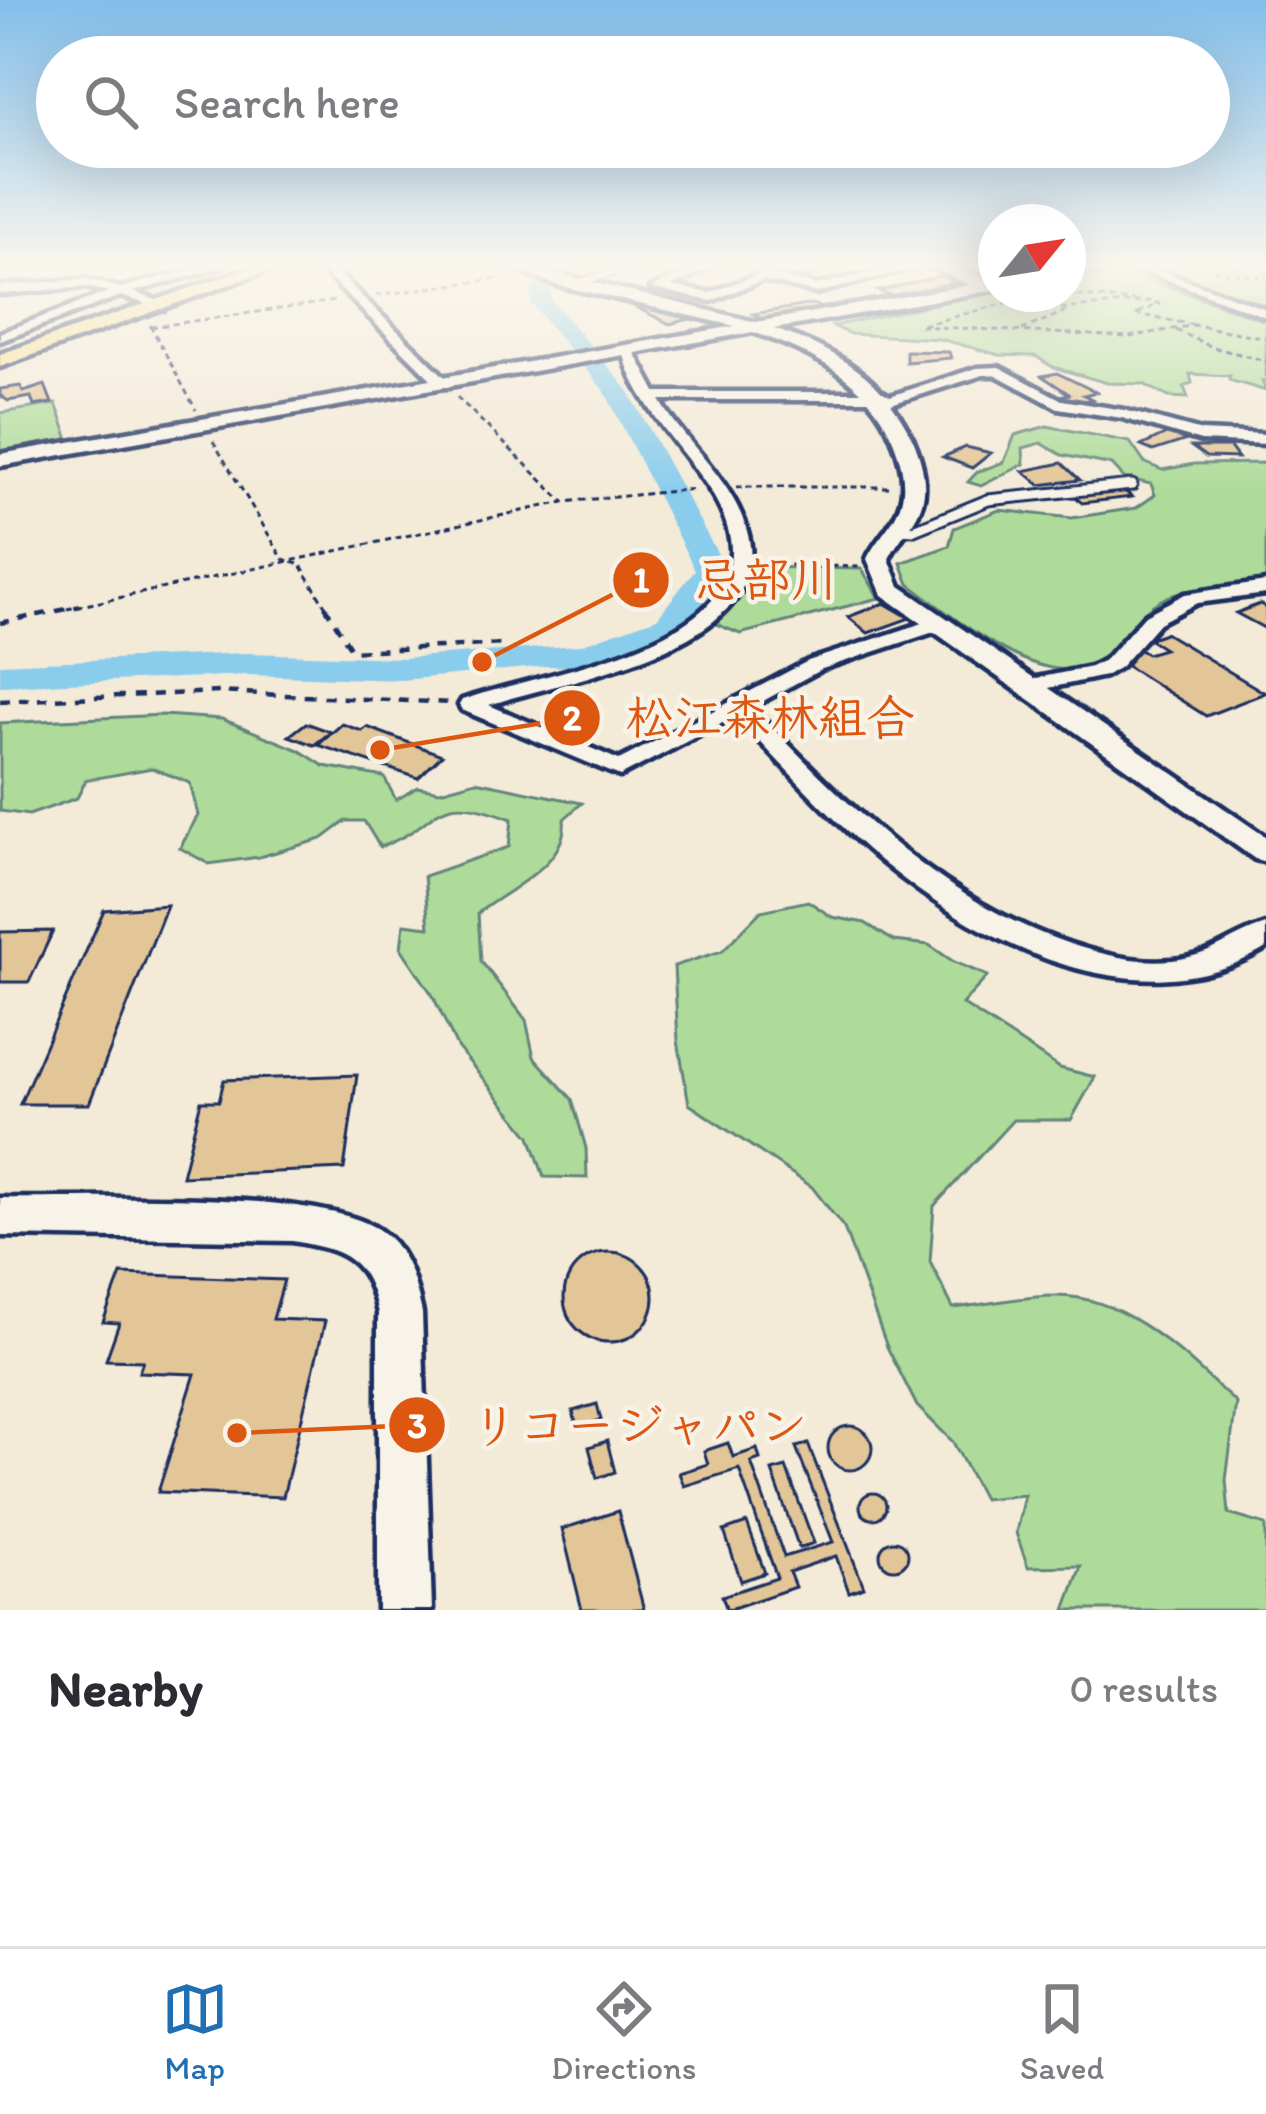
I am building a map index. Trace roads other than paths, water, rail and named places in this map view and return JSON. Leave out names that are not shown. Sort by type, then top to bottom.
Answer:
[{"type":"main road","points":[[0,362],[57,342]]},
{"type":"street","points":[[401,342],[444,384]]},
{"type":"street","points":[[0,460],[685,342]]},
{"type":"street","points":[[798,342],[818,348],[885,399],[904,432],[914,488],[902,529],[880,551],[882,578],[936,625],[1264,848]]},
{"type":"street","points":[[626,352],[739,531],[740,564],[716,607],[649,651],[470,705],[620,769],[815,665],[936,625]]},
{"type":"street","points":[[650,396],[885,399],[982,371],[999,371],[1058,404],[1124,414],[1201,436],[1266,439]]},
{"type":"street","points":[[1025,687],[1098,672],[1113,663],[1152,619],[1192,598],[1266,588]]},
{"type":"street","points":[[739,706],[870,838],[986,917],[1034,940],[1085,961],[1128,969],[1168,969],[1207,964],[1266,934]]},
{"type":"street","points":[[0,1217],[292,1222],[336,1230],[367,1242],[389,1271],[400,1313],[404,1610]]},
{"type":"lane","points":[[902,529],[914,530],[988,500],[1132,484]]},
{"type":"waterway","points":[[0,675],[246,664],[402,669],[547,655],[584,656],[669,625],[711,571],[616,390],[575,342]]},
{"type":"place","name":"忌部川","points":[[482,662]]},
{"type":"place","name":"松江森林組合","points":[[380,750]]},
{"type":"place","name":"リコージャパン","points":[[237,1433]]}]
